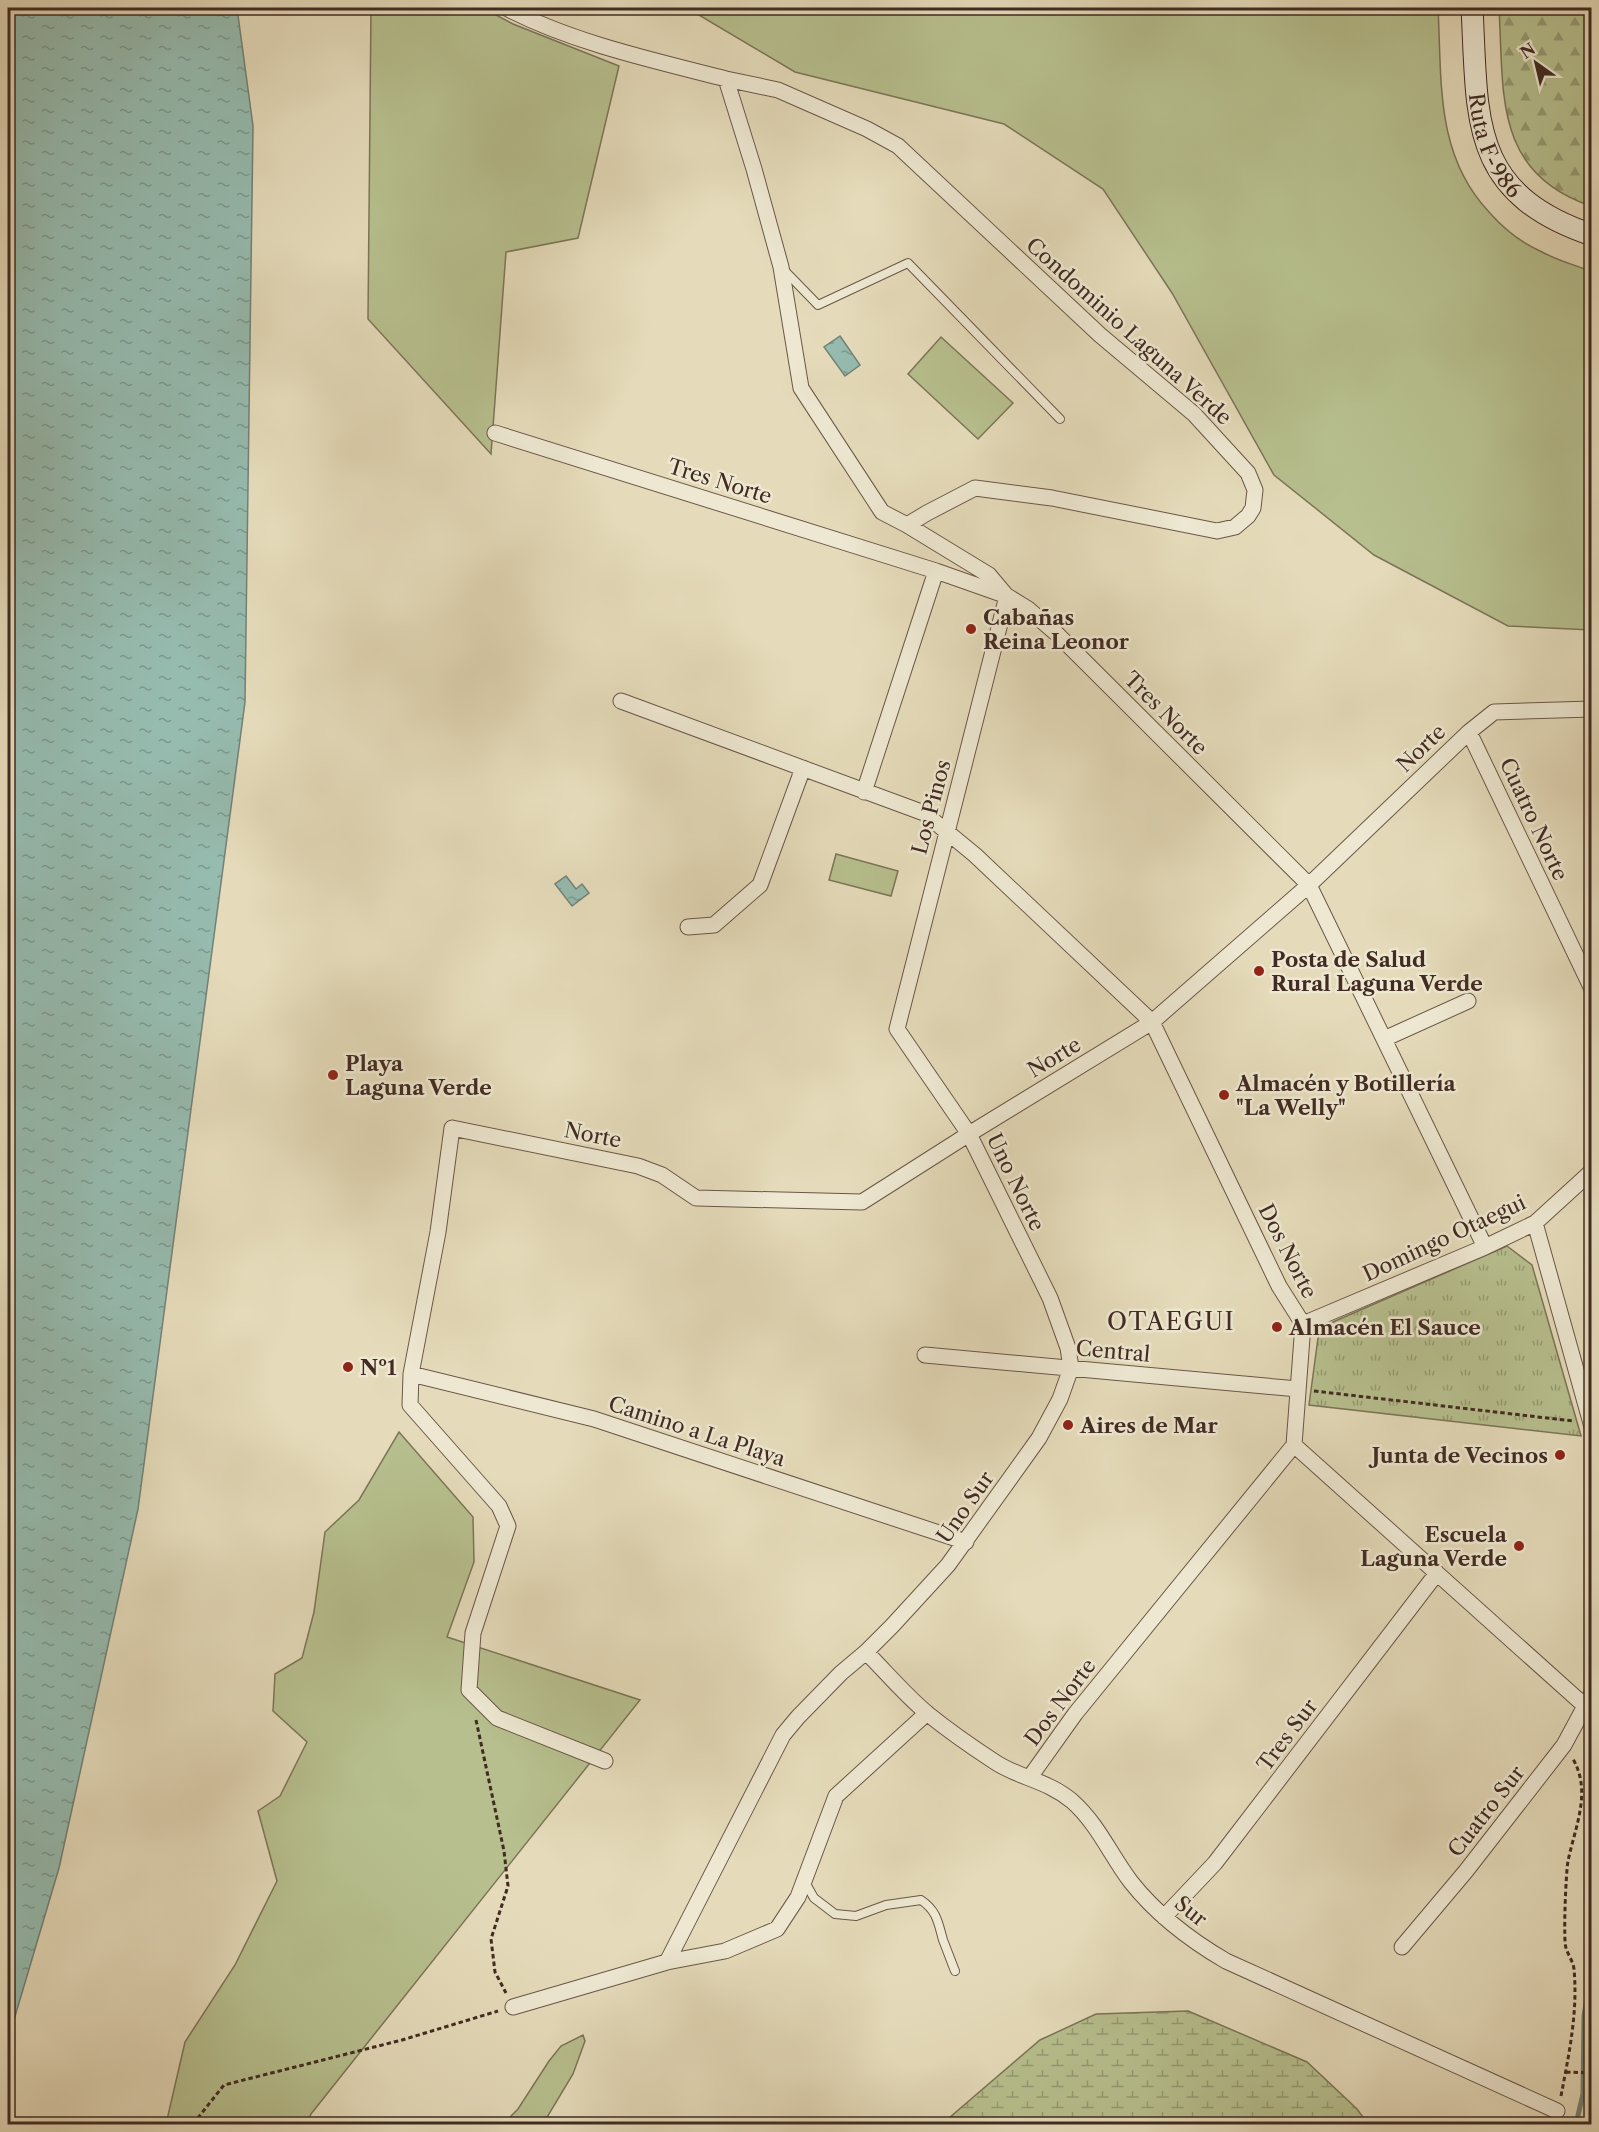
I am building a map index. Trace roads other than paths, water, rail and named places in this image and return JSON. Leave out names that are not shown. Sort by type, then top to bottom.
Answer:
[{"type":"main road","name":"Ruta F-986","points":[[1472,8],[1481,130],[1497,166],[1508,182],[1538,210],[1555,220],[1592,234]]},
{"type":"street","name":"Condominio Laguna Verde","points":[[506,8],[527,19],[621,52],[778,90],[867,129],[898,146],[1100,335],[1194,414],[1248,473],[1255,490],[1253,508],[1248,516],[1235,527],[1217,531],[1052,498],[975,488],[907,525]]},
{"type":"street","points":[[726,79],[781,267],[801,388],[882,512],[989,575],[1007,596]]},
{"type":"street","name":"Tres Norte","points":[[495,433],[936,571],[1007,596],[1028,609],[1056,633],[1309,885],[1485,1247]]},
{"type":"street","points":[[864,792],[936,571]]},
{"type":"street","name":"Los Pinos","points":[[897,1029],[1007,596]]},
{"type":"street","name":"Dos Norte","points":[[621,700],[924,813],[975,855],[1152,1022],[1280,1286],[1303,1324],[1294,1445],[1075,1714],[1030,1777]]},
{"type":"street","name":"Norte","points":[[411,1374],[438,1232],[452,1128],[638,1166],[662,1175],[696,1198],[862,1202],[1152,1022],[1309,885],[1469,732],[1494,712],[1592,709]]},
{"type":"street","name":"Cuatro Norte","points":[[1469,732],[1592,989]]},
{"type":"street","points":[[688,927],[714,925],[760,885],[803,768]]},
{"type":"street","points":[[1384,1039],[1468,1001]]},
{"type":"street","name":"Uno Norte","points":[[897,1029],[969,1134],[1050,1298],[1068,1348],[1071,1368]]},
{"type":"street","name":"Domingo Otaegui","points":[[1303,1324],[1485,1247],[1535,1222],[1592,1171]]},
{"type":"street","points":[[1535,1222],[1591,1424]]},
{"type":"street","name":"Central","points":[[925,1355],[1298,1389]]},
{"type":"street","name":"Uno Sur","points":[[666,1962],[783,1735],[948,1565],[1039,1438],[1060,1399],[1071,1368]]},
{"type":"street","points":[[411,1374],[410,1405],[499,1506],[508,1526],[473,1633],[469,1690],[496,1718],[605,1761]]},
{"type":"street","name":"Camino a La Playa","points":[[411,1374],[594,1419],[966,1542]]},
{"type":"street","points":[[1294,1445],[1437,1573],[1588,1699]]},
{"type":"street","name":"Tres Sur","points":[[1164,1917],[1215,1863],[1437,1573]]},
{"type":"street","name":"Sur","points":[[866,1652],[927,1713],[997,1763],[1058,1791],[1084,1813],[1131,1882],[1183,1934],[1226,1961],[1557,2111]]},
{"type":"street","name":"Cuatro Sur","points":[[1402,1947],[1466,1871],[1564,1744],[1588,1699]]},
{"type":"street","points":[[513,2007],[666,1962],[725,1951],[777,1929],[798,1897],[836,1796],[927,1713]]},
{"type":"lane","points":[[781,267],[818,305],[908,263],[1060,419]]},
{"type":"lane","points":[[804,1881],[814,1898],[835,1914],[856,1916],[886,1905],[921,1900],[930,1906],[939,1919],[955,1971]]},
{"type":"water","points":[[8,8],[237,8],[253,126],[245,702],[138,1509],[59,1868],[8,2040]]},
{"type":"water","points":[[840,336],[860,365],[845,376],[824,347]]},
{"type":"water","points":[[566,876],[576,889],[582,884],[589,893],[572,906],[555,884]]},
{"type":"waterway","points":[[1576,2124],[1583,2094],[1584,2016],[1592,1969]]},
{"type":"place","name":"Cabañas Reina Leonor","points":[[971,629]]},
{"type":"place","name":"Posta de Salud Rural Laguna Verde","points":[[1259,971]]},
{"type":"place","name":"Playa Laguna Verde","points":[[333,1075]]},
{"type":"place","name":"Almacén y Botillería \"La Welly\"","points":[[1224,1095]]},
{"type":"place","name":"Almacén El Sauce","points":[[1277,1327]]},
{"type":"place","name":"Nº1","points":[[348,1367]]},
{"type":"place","name":"Aires de Mar","points":[[1068,1425]]},
{"type":"place","name":"Junta de Vecinos","points":[[1560,1455]]},
{"type":"place","name":"Escuela Laguna Verde","points":[[1519,1546]]},
{"type":"district","name":"OTAEGUI","points":[[1171,1321]]}]
